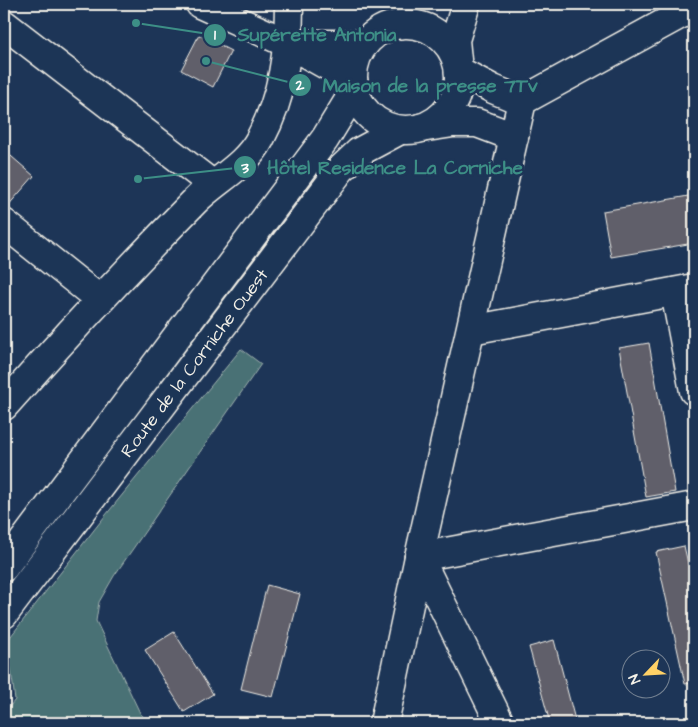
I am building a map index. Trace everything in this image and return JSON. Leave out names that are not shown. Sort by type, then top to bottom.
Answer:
[{"type":"main road","points":[[200,4],[289,44],[354,85]]},
{"type":"main road","points":[[4,406],[99,299],[212,184],[250,155],[260,140],[276,104],[289,44],[288,4]]},
{"type":"main road","points":[[423,4],[408,16],[374,34],[364,44],[357,55],[354,85],[359,102],[376,120],[410,129],[453,123],[477,123],[514,136]]},
{"type":"main road","points":[[410,129],[434,122],[446,113],[456,93],[458,66],[455,40],[466,4]]},
{"type":"main road","points":[[384,723],[419,557],[522,101],[694,7]]},
{"type":"main road","points":[[388,27],[404,23],[421,26],[437,33],[448,45],[458,66],[492,89],[522,101]]},
{"type":"main road","points":[[4,24],[212,184]]},
{"type":"main road","points":[[289,44],[364,44]]},
{"type":"main road","name":"Route de la Corniche Ouest","points":[[4,567],[325,139],[354,85]]},
{"type":"main road","name":"Route de la Corniche Ouest","points":[[4,614],[341,168],[359,152],[410,129]]},
{"type":"main road","points":[[4,223],[99,299]]},
{"type":"main road","points":[[471,330],[685,290],[694,392]]},
{"type":"main road","points":[[419,557],[694,506]]},
{"type":"main road","points":[[419,557],[500,723]]},
{"type":"green space","points":[[241,349],[261,364],[114,576],[99,602],[96,621],[140,713],[149,723],[4,723],[4,713],[15,700],[7,641],[101,521]]},
{"type":"building","points":[[199,35],[231,51],[213,87],[181,70]]},
{"type":"building","points":[[4,150],[34,176],[6,208],[4,208]]},
{"type":"building","points":[[694,195],[694,243],[611,257],[603,211]]},
{"type":"building","points":[[649,343],[675,492],[646,497],[619,348]]},
{"type":"building","points":[[684,546],[694,590],[694,683],[685,684],[656,552]]},
{"type":"building","points":[[267,585],[300,594],[273,697],[241,689]]},
{"type":"building","points":[[174,632],[213,694],[184,712],[145,650]]},
{"type":"building","points":[[554,640],[575,720],[563,723],[550,723],[529,647]]},
{"type":"place","name":"Supérette Antonia","points":[[136,23]]},
{"type":"place","name":"Maison de la presse 7Tv","points":[[206,61]]},
{"type":"place","name":"Hôtel Residence La Corniche","points":[[138,179]]}]
